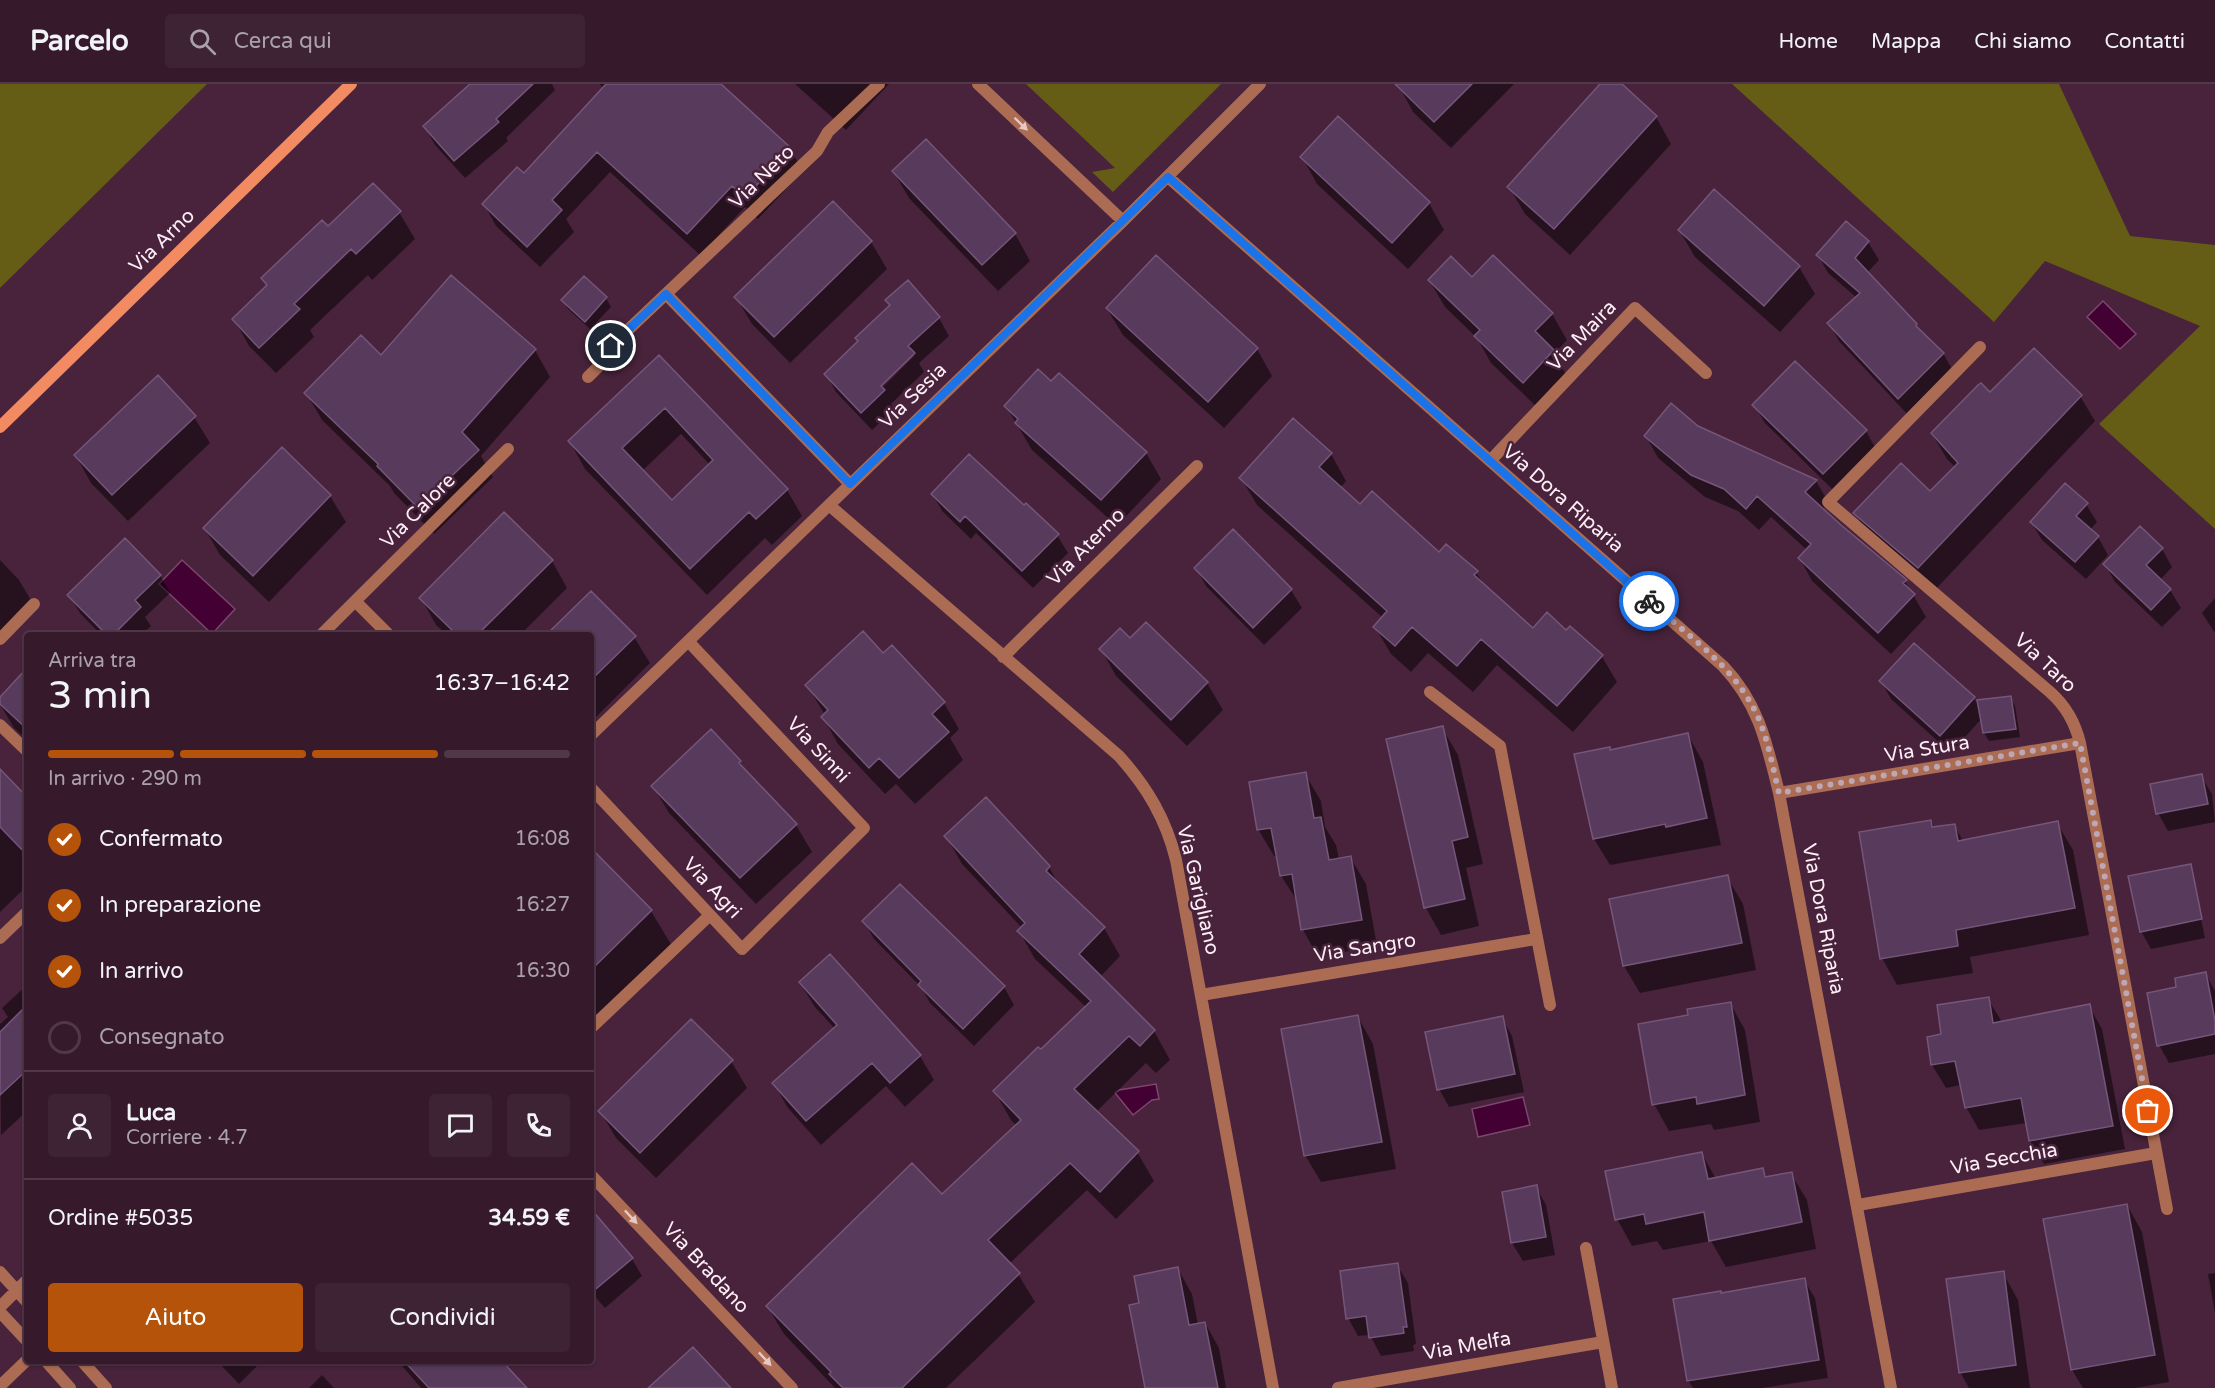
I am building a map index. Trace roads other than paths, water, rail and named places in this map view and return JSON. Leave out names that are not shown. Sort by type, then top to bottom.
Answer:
[{"type":"street","name":"Via Arno","points":[[0,427],[351,84]]},
{"type":"street","name":"Via Neto","points":[[588,377],[605,360],[611,346],[817,151],[828,132],[879,84]]},
{"type":"street","points":[[978,84],[1123,221]]},
{"type":"street","name":"Via Sesia","points":[[594,732],[1123,221],[1260,84]]},
{"type":"street","name":"Via Dora Riparia","points":[[1168,177],[1734,678],[1747,696],[1759,719],[1779,793],[1891,1388]]},
{"type":"street","points":[[666,294],[850,484]]},
{"type":"street","name":"Via Maira","points":[[1490,461],[1635,308],[1707,373]]},
{"type":"street","name":"Via Taro","points":[[1980,347],[1828,502],[2050,692],[2063,705],[2072,719],[2080,743],[2167,1209]]},
{"type":"street","name":"Via Calore","points":[[324,632],[508,450]]},
{"type":"street","name":"Via Aterno","points":[[1003,657],[1197,466]]},
{"type":"street","name":"Via Garigliano","points":[[829,505],[1119,756],[1152,798],[1176,860],[1273,1388]]},
{"type":"street","points":[[356,601],[386,632]]},
{"type":"street","points":[[0,639],[34,603]]},
{"type":"street","name":"Via Sinni","points":[[688,640],[864,828],[808,885]]},
{"type":"street","points":[[1430,692],[1500,746],[1550,1005]]},
{"type":"street","points":[[0,725],[24,748]]},
{"type":"street","name":"Via Stura","points":[[1779,793],[2080,743]]},
{"type":"street","name":"Via Agri","points":[[594,791],[742,949],[808,885]]},
{"type":"street","points":[[0,938],[24,915]]},
{"type":"street","points":[[594,1026],[710,915]]},
{"type":"street","name":"Via Sangro","points":[[1201,995],[1536,939]]},
{"type":"street","name":"Via Secchia","points":[[1858,1205],[2156,1152]]},
{"type":"street","name":"Via Bradano","points":[[594,1178],[792,1388]]},
{"type":"street","points":[[1586,1248],[1612,1388]]},
{"type":"street","points":[[0,1272],[24,1299]]},
{"type":"street","points":[[0,1306],[24,1283]]},
{"type":"street","points":[[0,1312],[24,1338]]},
{"type":"street","name":"Via Melfa","points":[[1338,1388],[1604,1342]]},
{"type":"street","points":[[0,1386],[24,1363]]},
{"type":"street","points":[[49,1364],[70,1388]]},
{"type":"street","points":[[85,1364],[106,1388]]}]
